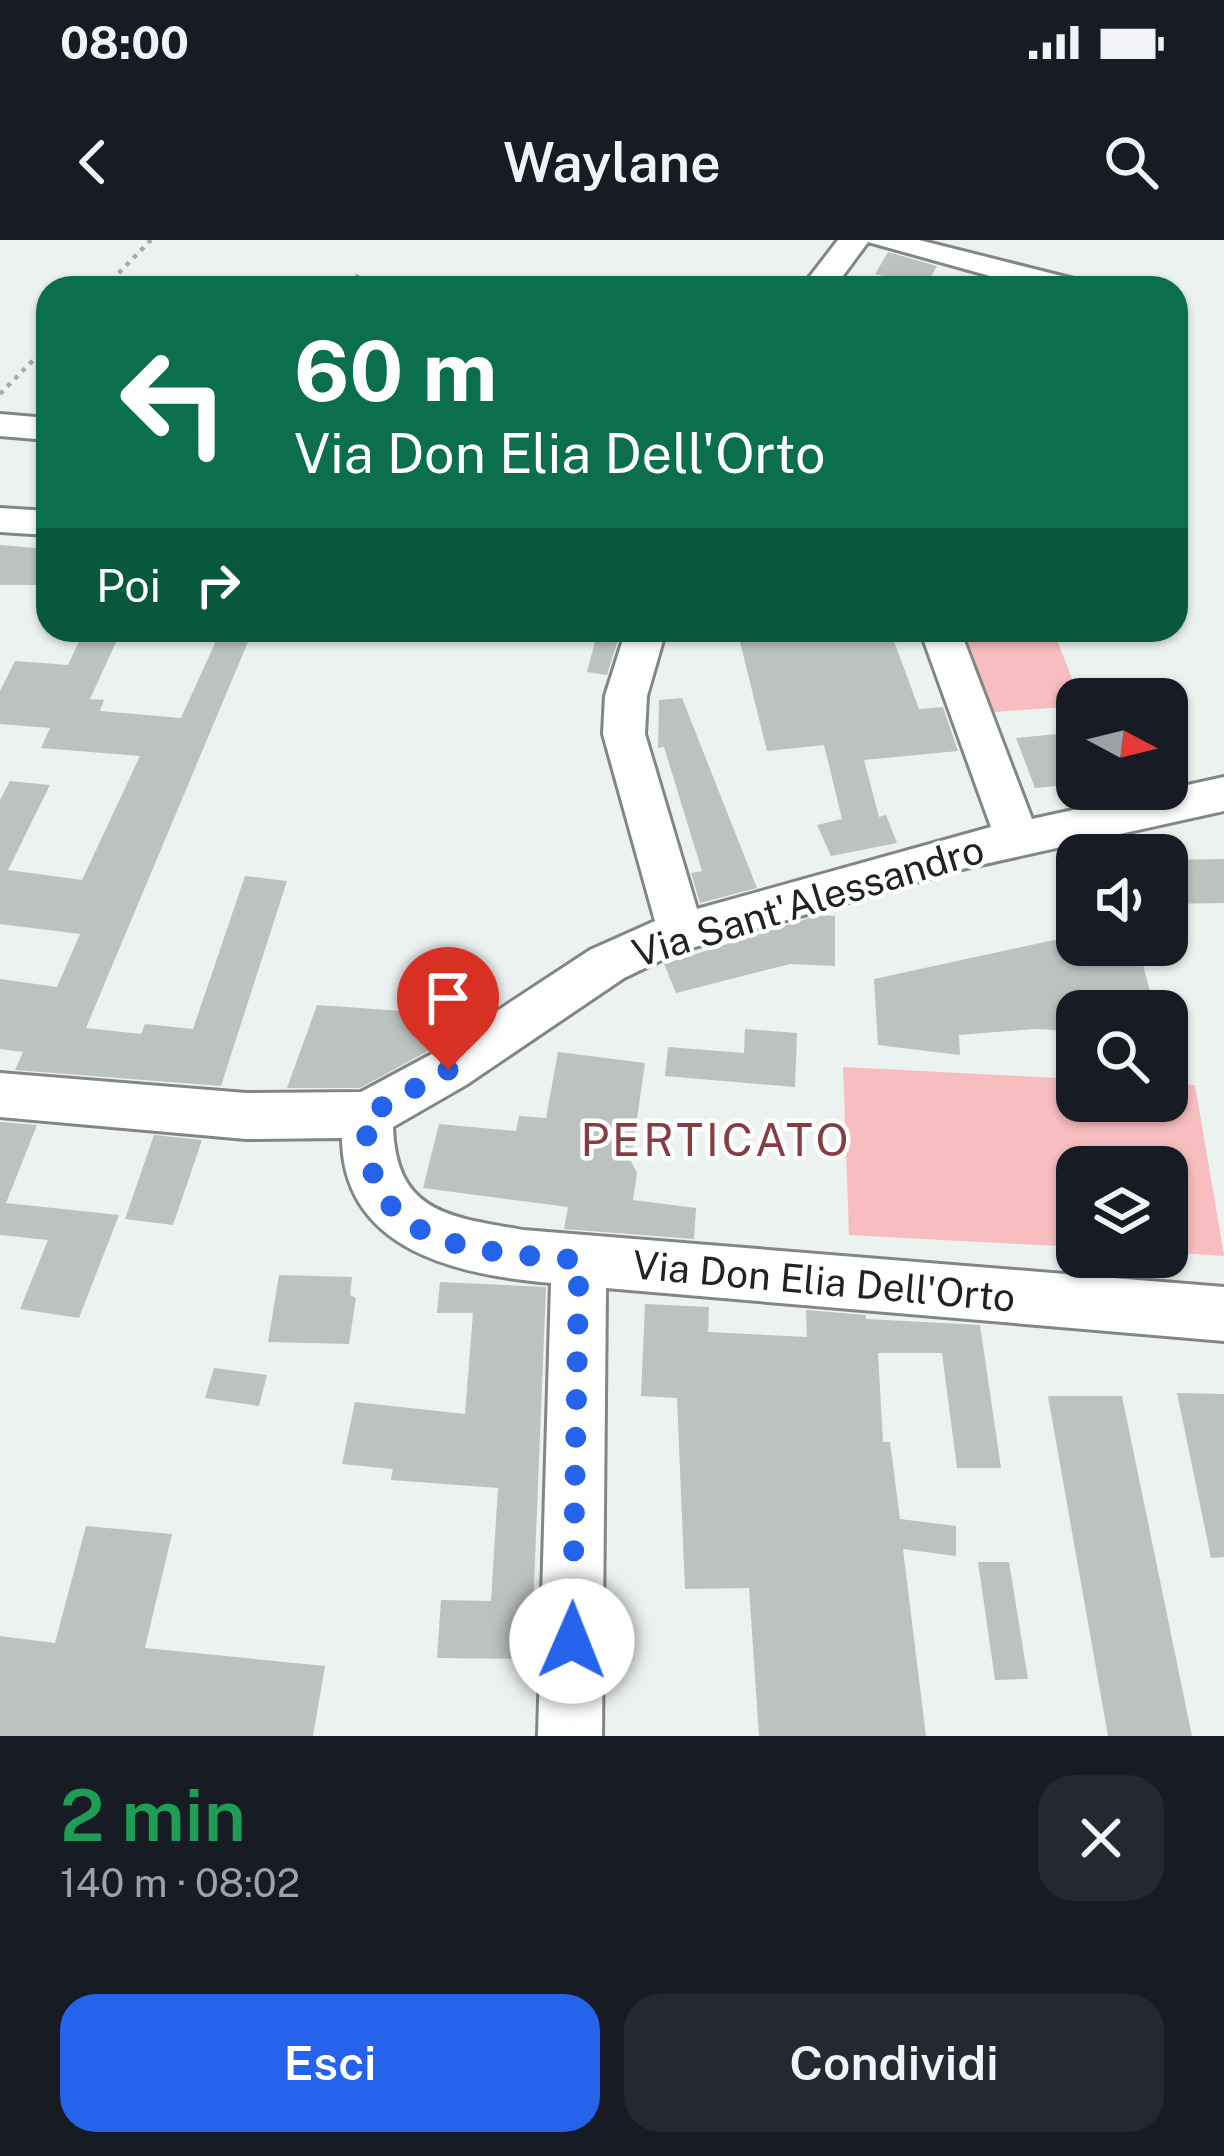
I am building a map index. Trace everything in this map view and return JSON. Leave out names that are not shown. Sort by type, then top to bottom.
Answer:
[{"type":"street","points":[[826,276],[854,240]]},
{"type":"street","points":[[882,240],[1024,276]]},
{"type":"street","points":[[0,425],[36,428]]},
{"type":"street","points":[[0,520],[36,522]]},
{"type":"street","points":[[642,642],[628,686],[624,734],[681,932]]},
{"type":"street","points":[[944,642],[1017,839]]},
{"type":"street","name":"Via Sant'Alessandro","points":[[0,1095],[279,1118],[367,1115],[448,1070],[607,964],[681,932],[953,853],[1224,794]]},
{"type":"street","name":"Via Don Elia Dell'Orto","points":[[367,1115],[370,1169],[393,1213],[404,1223],[455,1243],[579,1260],[1224,1315]]},
{"type":"street","points":[[570,1736],[579,1260]]},
{"type":"path","points":[[116,276],[152,240]]},
{"type":"path","points":[[358,276],[360,271]]},
{"type":"path","points":[[0,394],[36,357]]},
{"type":"shaded area","points":[[955,642],[1058,642],[1072,678],[1056,678],[1056,708],[982,713]]},
{"type":"shaded area","points":[[843,1067],[1056,1078],[1056,1122],[1188,1122],[1188,1084],[1195,1085],[1224,1256],[1188,1253],[1188,1146],[1056,1146],[1056,1246],[849,1235]]},
{"type":"building","points":[[888,252],[937,266],[932,276],[875,274]]},
{"type":"building","points":[[0,545],[36,548],[36,585],[0,585]]},
{"type":"building","points":[[79,642],[116,642],[90,699],[104,700],[100,711],[181,718],[216,642],[248,642],[86,1028],[141,1034],[145,1024],[193,1029],[245,876],[287,881],[221,1086],[15,1070],[23,1052],[0,1049],[0,979],[57,987],[80,934],[0,924],[0,800],[10,781],[50,785],[8,870],[82,880],[140,756],[41,748],[50,728],[0,724],[0,691],[15,661],[68,665]]},
{"type":"building","points":[[595,642],[617,642],[607,675],[587,672]]},
{"type":"building","points":[[740,642],[894,642],[919,709],[943,707],[958,751],[864,760],[879,817],[886,815],[897,843],[831,856],[817,825],[842,819],[824,745],[767,751]]},
{"type":"building","points":[[682,698],[757,888],[700,903],[691,873],[702,871],[664,747],[658,748],[659,700]]},
{"type":"building","points":[[1056,734],[1056,786],[1035,788],[1016,738]]},
{"type":"building","points":[[1224,859],[1224,903],[1188,904],[1188,860]]},
{"type":"building","points":[[819,915],[835,916],[835,966],[790,964],[676,993],[664,964]]},
{"type":"building","points":[[1054,940],[1056,966],[1143,966],[1150,990],[1056,990],[1056,1030],[959,1035],[960,1055],[878,1045],[874,979]]},
{"type":"building","points":[[466,978],[493,1008],[428,1051],[360,1088],[287,1088],[317,1005],[417,1012]]},
{"type":"building","points":[[745,1029],[797,1033],[795,1087],[665,1076],[668,1047],[744,1053]]},
{"type":"building","points":[[558,1052],[645,1063],[631,1161],[637,1173],[633,1200],[696,1208],[694,1239],[564,1229],[568,1207],[423,1188],[439,1124],[516,1131],[519,1116],[546,1118]]},
{"type":"building","points":[[0,1122],[37,1125],[6,1203],[119,1215],[79,1318],[20,1309],[48,1240],[0,1235]]},
{"type":"building","points":[[154,1135],[202,1140],[173,1225],[125,1219]]},
{"type":"building","points":[[279,1275],[352,1277],[350,1295],[356,1298],[349,1344],[268,1342]]},
{"type":"building","points":[[440,1282],[546,1287],[531,1659],[437,1658],[441,1600],[491,1601],[498,1488],[391,1480],[393,1469],[342,1464],[355,1402],[465,1414],[473,1313],[437,1313]]},
{"type":"building","points":[[645,1304],[709,1307],[708,1332],[807,1337],[806,1310],[866,1315],[866,1319],[980,1325],[1001,1468],[957,1468],[942,1353],[878,1353],[883,1442],[890,1442],[900,1519],[956,1526],[956,1556],[903,1549],[926,1736],[759,1736],[749,1588],[685,1589],[677,1398],[641,1396]]},
{"type":"building","points":[[214,1368],[267,1375],[259,1406],[205,1398]]},
{"type":"building","points":[[1177,1393],[1224,1394],[1224,1557],[1211,1558]]},
{"type":"building","points":[[1048,1396],[1122,1396],[1192,1736],[1108,1736]]},
{"type":"building","points":[[86,1526],[172,1534],[145,1648],[325,1666],[313,1736],[0,1736],[0,1636],[55,1643]]},
{"type":"building","points":[[978,1562],[1009,1562],[1028,1679],[995,1680]]},
{"type":"district","name":"PERTICATO","points":[[716,1140]]},
{"type":"route","points":[[448,1070],[367,1115],[370,1169],[393,1213],[419,1232],[523,1255],[579,1260],[572,1641]]}]
